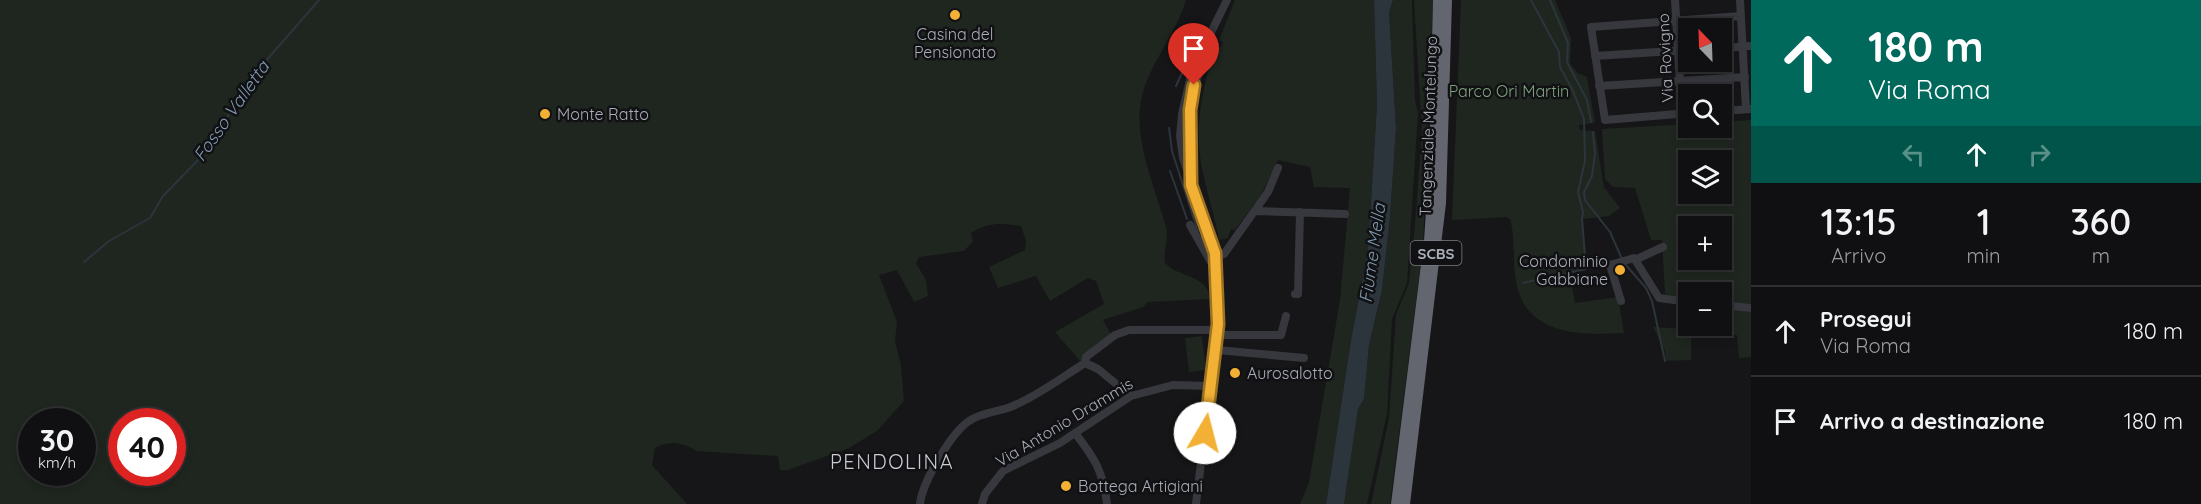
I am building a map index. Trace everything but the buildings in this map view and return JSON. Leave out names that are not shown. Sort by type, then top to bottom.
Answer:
[{"type":"highway","name":"Tangenziale Montelungo","points":[[1396,504],[1429,241],[1434,164],[1438,0]]},
{"type":"highway","name":"Tangenziale Montelungo","points":[[1405,504],[1441,203],[1447,0]]},
{"type":"street","points":[[1196,504],[1218,332],[1214,259],[1191,185],[1190,110],[1194,85],[1227,0]]},
{"type":"street","name":"Via Rovigno","points":[[1675,0],[1678,41]]},
{"type":"street","points":[[1732,110],[1749,109],[1745,77],[1747,46],[1740,0]]},
{"type":"street","points":[[1678,114],[1605,120],[1591,27],[1593,25],[1741,16]]},
{"type":"street","points":[[1732,47],[1747,46]]},
{"type":"street","points":[[1595,56],[1678,51]]},
{"type":"street","name":"Via Rovigno","points":[[1680,72],[1681,84]]},
{"type":"street","points":[[1599,86],[1745,77]]},
{"type":"street","points":[[1214,259],[1224,254],[1255,211],[1274,183],[1278,168]]},
{"type":"street","points":[[1255,211],[1346,214]]},
{"type":"street","points":[[1295,294],[1298,294],[1300,212]]},
{"type":"street","points":[[1190,225],[1215,269]]},
{"type":"street","points":[[1610,265],[1637,259],[1663,247]]},
{"type":"street","points":[[1637,259],[1659,298],[1678,301]]},
{"type":"street","points":[[1595,264],[1605,262],[1610,265],[1621,301]]},
{"type":"street","points":[[1732,306],[1751,308]]},
{"type":"street","points":[[920,504],[923,489],[938,461],[966,423],[1027,400],[1085,363],[1086,357],[1115,335],[1129,330],[1182,330],[1281,335],[1286,316]]},
{"type":"street","points":[[1217,350],[1304,358]]},
{"type":"street","points":[[1085,363],[1098,369],[1131,396]]},
{"type":"street","name":"Via Antonio Drammis","points":[[982,504],[986,494],[1003,471],[1075,433],[1131,396],[1173,385],[1211,386]]},
{"type":"street","points":[[1075,433],[1096,459],[1104,478],[1107,504]]},
{"type":"green space","points":[[0,0],[1186,0],[1146,83],[1142,96],[1140,129],[1146,162],[1166,227],[1165,263],[1198,280],[1208,291],[1210,299],[1148,302],[1143,307],[1103,320],[1114,340],[1080,361],[1055,332],[1104,304],[1096,281],[1088,278],[1050,301],[1036,276],[998,288],[989,267],[1025,250],[1026,241],[1021,226],[996,224],[983,227],[971,233],[973,241],[964,251],[919,257],[916,263],[926,280],[928,296],[914,302],[897,270],[879,275],[897,322],[895,341],[901,365],[904,401],[877,431],[849,448],[788,470],[780,470],[778,456],[696,451],[676,443],[655,448],[652,465],[687,504],[0,504]]},
{"type":"green space","points":[[1235,0],[1374,0],[1377,105],[1368,251],[1351,340],[1326,504],[1300,504],[1309,482],[1340,300],[1350,188],[1314,187],[1310,167],[1278,160],[1261,195],[1235,230],[1231,229],[1228,238],[1219,240],[1200,157],[1200,109],[1211,61],[1216,46],[1221,47],[1223,42],[1219,40]]},
{"type":"green space","points":[[1393,0],[1412,0],[1415,100],[1418,113],[1407,283],[1392,319],[1387,414],[1367,504],[1344,504],[1358,409],[1364,399],[1369,345],[1382,290],[1390,217],[1396,126],[1389,12]]},
{"type":"green space","points":[[1414,0],[1433,0],[1423,248],[1390,504],[1371,504],[1389,418],[1396,315],[1409,283],[1415,224],[1422,132]]},
{"type":"green space","name":"Parco Ori Martin","points":[[1461,0],[1555,0],[1571,38],[1570,64],[1578,73],[1587,77],[1595,123],[1579,125],[1580,130],[1595,131],[1604,187],[1620,208],[1609,216],[1583,219],[1587,269],[1570,274],[1575,303],[1618,297],[1624,333],[1571,332],[1540,321],[1529,310],[1520,295],[1515,275],[1510,219],[1506,217],[1452,220]]},
{"type":"green space","points":[[1751,120],[1751,304],[1732,302],[1732,282],[1678,282],[1678,297],[1665,294],[1662,240],[1651,240],[1635,188],[1613,187],[1605,179],[1602,129],[1678,125],[1678,138],[1732,138],[1732,121]]},
{"type":"green space","points":[[1732,310],[1751,312],[1751,357],[1739,358],[1737,335],[1732,335]]},
{"type":"green space","points":[[1653,327],[1678,329],[1678,336],[1691,336],[1691,360],[1666,361],[1665,351]]},
{"type":"green space","points":[[1202,336],[1206,370],[1189,372],[1185,338]]},
{"type":"water","name":"Fiume Mella","points":[[1374,0],[1393,0],[1389,12],[1396,127],[1390,217],[1382,290],[1369,345],[1364,399],[1358,409],[1344,504],[1326,504],[1351,340],[1368,251],[1377,105]]},
{"type":"waterway","name":"Fosso Valletta","points":[[84,262],[109,241],[150,218],[163,196],[202,156],[257,71],[319,0]]},
{"type":"waterway","points":[[1523,283],[1586,269],[1583,212],[1578,192],[1585,161],[1584,119],[1560,67],[1559,52],[1531,0]]},
{"type":"waterway","points":[[1550,0],[1568,43],[1567,62],[1587,100],[1591,122]]},
{"type":"waterway","points":[[1176,86],[1186,64],[1199,45]]},
{"type":"waterway","points":[[1169,128],[1172,151],[1198,232]]},
{"type":"waterway","points":[[1593,132],[1595,154],[1592,176],[1584,192],[1585,200],[1610,232],[1622,259]]},
{"type":"waterway","points":[[1170,171],[1187,219]]},
{"type":"waterway","points":[[1625,264],[1646,288],[1652,301],[1665,361]]},
{"type":"place","name":"Casina del Pensionato","points":[[955,15]]},
{"type":"place","name":"Monte Ratto","points":[[545,114]]},
{"type":"place","name":"Condominio Gabbiane","points":[[1620,270]]},
{"type":"place","name":"Aurosalotto","points":[[1235,373]]},
{"type":"place","name":"Bottega Artigiani","points":[[1066,486]]},
{"type":"district","name":"PENDOLINA","points":[[892,461]]},
{"type":"route","points":[[1194,85],[1190,110],[1191,185],[1215,253],[1218,324],[1217,350],[1205,433]]}]
